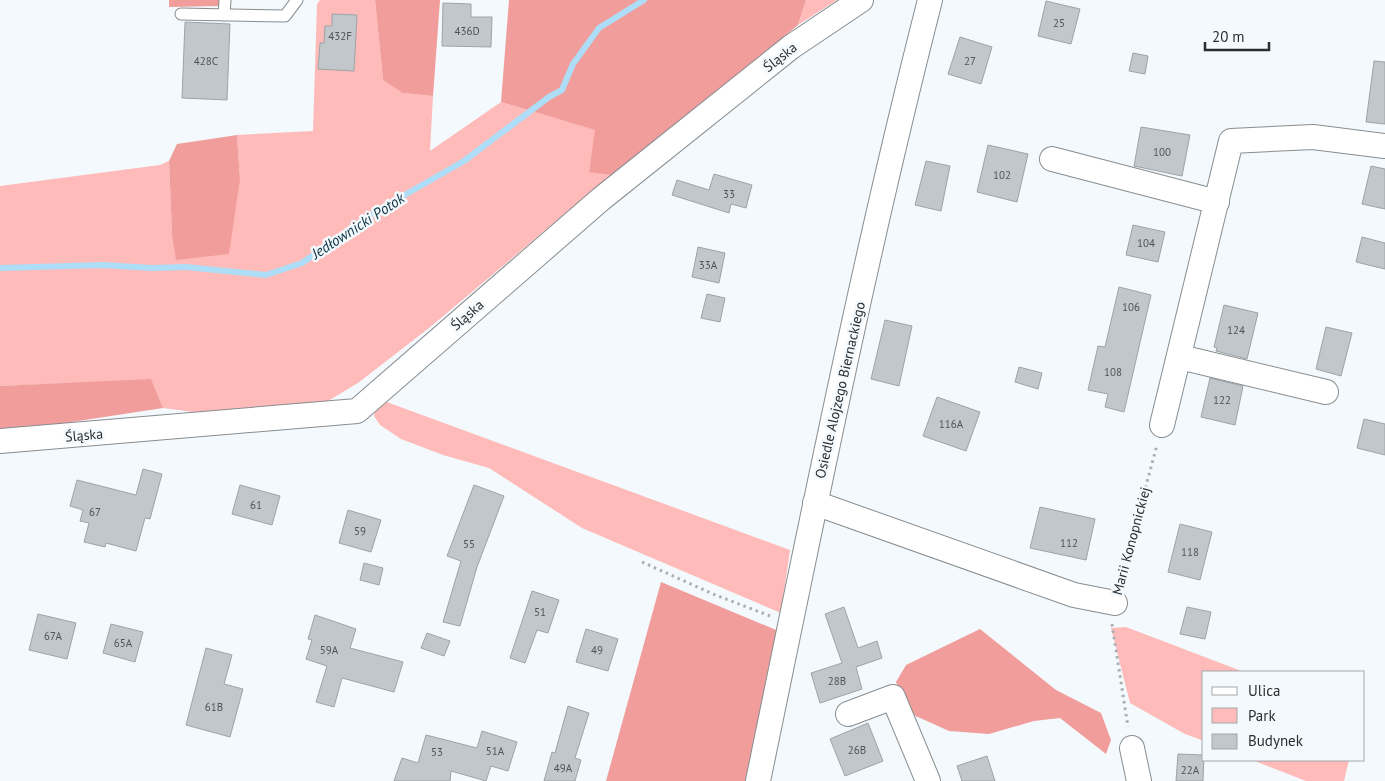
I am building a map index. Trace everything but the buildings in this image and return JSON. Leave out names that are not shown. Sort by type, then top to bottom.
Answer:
[{"type":"street","name":"Śląska","points":[[0,441],[357,411],[601,199],[791,47],[861,0]]},
{"type":"street","name":"Osiedle Alojzego Biernackiego","points":[[758,781],[815,503],[907,91],[930,0]]},
{"type":"street","points":[[1162,425],[1231,141],[1313,137],[1385,146]]},
{"type":"street","points":[[1052,159],[1216,202]]},
{"type":"street","points":[[1180,357],[1326,392]]},
{"type":"street","name":"Marii Konopnickiej","points":[[815,503],[1074,595],[1114,603]]},
{"type":"street","points":[[848,714],[893,697],[928,781]]},
{"type":"street","points":[[1132,748],[1139,781]]},
{"type":"lane","points":[[224,15],[226,0]]},
{"type":"lane","points":[[181,14],[285,16],[297,0]]},
{"type":"path","name":"Marii Konopnickiej","points":[[1114,603],[1162,425]]},
{"type":"path","points":[[642,562],[713,594],[791,624]]},
{"type":"path","points":[[1114,603],[1111,628],[1132,748]]},
{"type":"green space","points":[[320,0],[375,0],[383,80],[402,93],[433,96],[430,151],[501,102],[596,130],[589,171],[611,175],[429,328],[358,383],[328,401],[209,414],[163,408],[151,380],[0,386],[0,186],[160,165],[169,161],[172,234],[240,179],[237,135],[313,131],[317,4]]},
{"type":"green space","points":[[806,0],[837,0],[798,25]]},
{"type":"green space","points":[[384,401],[790,550],[781,613],[582,528],[489,468],[443,455],[401,439],[380,425],[374,416],[376,403]]},
{"type":"green space","points":[[1126,627],[1241,671],[1202,671],[1202,740],[1185,734],[1130,703],[1111,628]]},
{"type":"green space","points":[[1255,761],[1349,761],[1344,781],[1306,781]]},
{"type":"shaded area","points":[[169,0],[220,0],[220,6],[169,7]]},
{"type":"shaded area","points":[[375,0],[440,0],[433,96],[402,93],[383,80]]},
{"type":"shaded area","points":[[509,0],[806,0],[798,25],[645,151],[611,175],[589,172],[595,130],[501,102]]},
{"type":"shaded area","points":[[237,135],[240,179],[229,254],[176,260],[172,234],[169,161],[177,144]]},
{"type":"shaded area","points":[[151,379],[163,408],[0,433],[0,386]]},
{"type":"shaded area","points":[[661,582],[781,632],[745,781],[606,781]]},
{"type":"shaded area","points":[[980,629],[1056,690],[1101,713],[1111,740],[1106,754],[1060,718],[1034,721],[989,734],[949,731],[909,713],[896,682],[906,665]]},
{"type":"waterway","name":"Jedłownicki Potok","points":[[0,268],[103,265],[152,268],[186,267],[266,275],[302,263],[375,212],[464,161],[549,97],[562,90],[573,64],[599,28],[644,0]]}]
